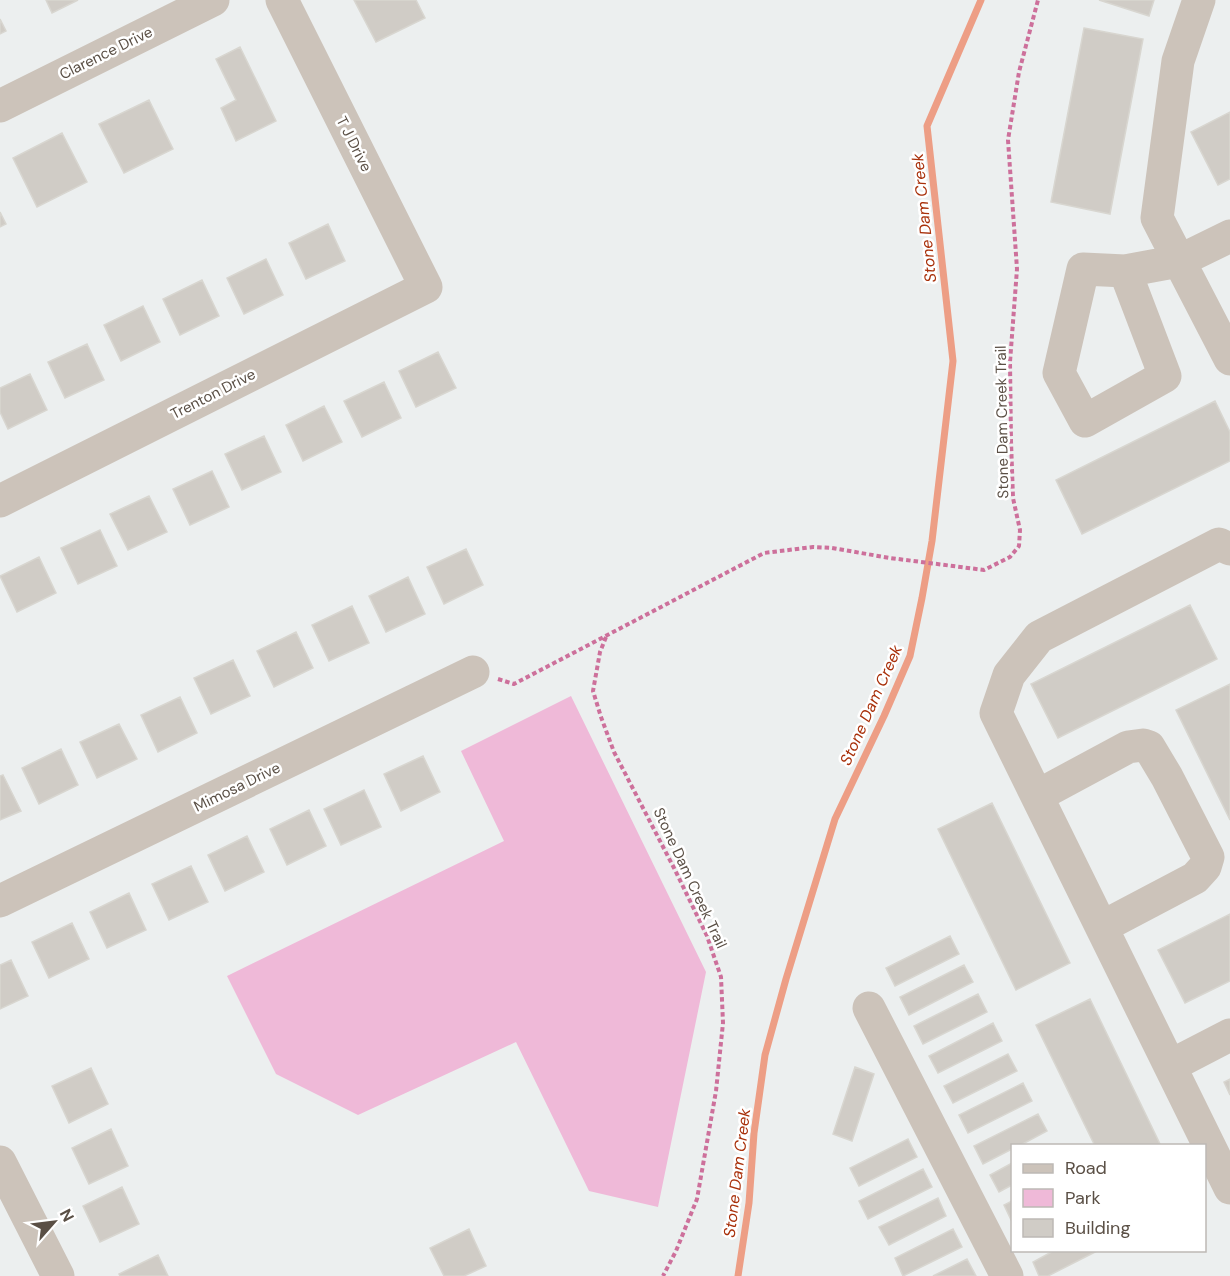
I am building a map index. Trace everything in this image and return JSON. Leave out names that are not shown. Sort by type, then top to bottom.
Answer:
[{"type":"street","name":"Clarence Drive","points":[[0,106],[213,0]]},
{"type":"street","name":"T J Drive","points":[[282,0],[426,287]]},
{"type":"street","points":[[1199,0],[1178,61],[1157,218],[1230,359]]},
{"type":"street","points":[[1125,270],[1179,261],[1230,236]]},
{"type":"street","name":"Trenton Drive","points":[[0,501],[426,287]]},
{"type":"street","points":[[1230,549],[1219,544],[1039,637],[1009,675],[996,713],[1230,1188]]},
{"type":"street","name":"Mimosa Drive","points":[[0,901],[473,672]]},
{"type":"street","points":[[1037,795],[1128,747],[1143,745],[1149,747],[1193,826],[1208,857],[1205,867],[1195,878],[1102,927]]},
{"type":"street","points":[[869,1008],[1007,1276]]},
{"type":"street","points":[[1170,1066],[1230,1035]]},
{"type":"street","points":[[0,1162],[58,1276]]},
{"type":"path","name":"Stone Dam Creek Trail","points":[[473,672],[514,684],[764,553],[813,547],[984,570],[996,566],[1019,546],[1019,519],[1013,498],[1010,362],[1017,269],[1008,140],[1019,72],[1038,0]]},
{"type":"path","name":"Stone Dam Creek Trail","points":[[606,637],[600,652],[593,691],[601,717],[614,752],[707,936],[721,977],[723,1023],[716,1091],[698,1199],[663,1276]]},
{"type":"green space","points":[[571,696],[706,972],[658,1207],[589,1191],[516,1042],[358,1115],[276,1074],[227,976],[504,841],[461,751]]},
{"type":"building","points":[[46,0],[78,0],[52,13]]},
{"type":"building","points":[[354,0],[416,0],[425,18],[376,42]]},
{"type":"building","points":[[1099,0],[1154,0],[1149,16]]},
{"type":"building","points":[[0,19],[6,31],[0,34]]},
{"type":"building","points":[[1084,28],[1143,39],[1110,214],[1051,202]]},
{"type":"building","points":[[240,47],[276,121],[236,141],[221,108],[236,100],[216,59]]},
{"type":"building","points":[[149,100],[173,149],[124,173],[99,124]]},
{"type":"building","points":[[1230,112],[1230,179],[1218,185],[1191,132]]},
{"type":"building","points":[[62,133],[87,182],[37,207],[13,158]]},
{"type":"building","points":[[0,212],[6,224],[0,227]]},
{"type":"building","points":[[328,224],[345,261],[306,279],[289,243]]},
{"type":"building","points":[[266,259],[283,295],[244,314],[227,278]]},
{"type":"building","points":[[202,280],[219,316],[180,335],[163,299]]},
{"type":"building","points":[[143,306],[160,342],[121,361],[104,325]]},
{"type":"building","points":[[87,344],[104,380],[65,398],[48,362]]},
{"type":"building","points":[[438,352],[456,388],[416,407],[399,371]]},
{"type":"building","points":[[30,374],[47,410],[8,429],[0,412],[0,388]]},
{"type":"building","points":[[384,382],[401,418],[362,437],[344,401]]},
{"type":"building","points":[[1215,401],[1230,432],[1230,461],[1082,534],[1056,480]]},
{"type":"building","points":[[324,406],[342,442],[303,461],[286,425]]},
{"type":"building","points":[[264,436],[281,472],[242,490],[225,454]]},
{"type":"building","points":[[212,471],[229,507],[190,525],[173,489]]},
{"type":"building","points":[[149,496],[167,532],[128,550],[110,514]]},
{"type":"building","points":[[100,530],[117,566],[78,584],[61,548]]},
{"type":"building","points":[[466,549],[483,585],[444,604],[427,567]]},
{"type":"building","points":[[39,557],[56,593],[17,612],[0,576]]},
{"type":"building","points":[[408,577],[425,614],[386,632],[369,596]]},
{"type":"building","points":[[1190,605],[1217,659],[1058,738],[1031,684]]},
{"type":"building","points":[[352,606],[369,643],[329,661],[312,625]]},
{"type":"building","points":[[296,632],[313,668],[274,687],[257,651]]},
{"type":"building","points":[[233,660],[250,696],[211,714],[194,678]]},
{"type":"building","points":[[1230,684],[1230,820],[1176,710]]},
{"type":"building","points":[[180,697],[197,733],[158,752],[141,715]]},
{"type":"building","points":[[119,724],[137,759],[97,778],[80,742]]},
{"type":"building","points":[[61,749],[78,785],[39,804],[22,768]]},
{"type":"building","points":[[423,756],[440,792],[401,811],[384,774]]},
{"type":"building","points":[[3,775],[21,811],[0,820],[0,776]]},
{"type":"building","points":[[364,790],[381,827],[341,845],[324,809]]},
{"type":"building","points":[[992,803],[1070,963],[1016,990],[938,829]]},
{"type":"building","points":[[309,810],[326,846],[287,865],[270,829]]},
{"type":"building","points":[[247,836],[264,872],[225,891],[208,855]]},
{"type":"building","points":[[191,866],[208,902],[169,920],[152,884]]},
{"type":"building","points":[[129,893],[146,930],[107,948],[90,912]]},
{"type":"building","points":[[1230,914],[1230,981],[1185,1003],[1158,950]]},
{"type":"building","points":[[72,923],[89,959],[49,978],[32,942]]},
{"type":"building","points":[[950,936],[959,954],[895,986],[886,968]]},
{"type":"building","points":[[11,960],[28,996],[0,1009],[0,965]]},
{"type":"building","points":[[964,965],[973,982],[909,1015],[900,997]]},
{"type":"building","points":[[978,994],[987,1012],[923,1044],[914,1026]]},
{"type":"building","points":[[1090,999],[1160,1144],[1094,1144],[1036,1025]]},
{"type":"building","points":[[993,1023],[1002,1041],[938,1073],[929,1056]]},
{"type":"building","points":[[1008,1054],[1017,1071],[953,1103],[944,1086]]},
{"type":"building","points":[[855,1067],[874,1074],[852,1141],[833,1134]]},
{"type":"building","points":[[91,1068],[108,1104],[69,1123],[52,1086]]},
{"type":"building","points":[[1230,1079],[1230,1095],[1224,1082]]},
{"type":"building","points":[[1023,1083],[1032,1101],[968,1133],[959,1115]]},
{"type":"building","points":[[1038,1114],[1047,1131],[1023,1144],[1011,1144],[1011,1150],[983,1164],[974,1146]]},
{"type":"building","points":[[111,1129],[128,1166],[89,1184],[72,1148]]},
{"type":"building","points":[[908,1139],[917,1157],[859,1186],[850,1168]]},
{"type":"building","points":[[1011,1164],[1011,1186],[999,1192],[990,1175]]},
{"type":"building","points":[[923,1169],[932,1187],[868,1219],[859,1201]]},
{"type":"building","points":[[122,1187],[139,1224],[100,1242],[83,1206]]},
{"type":"building","points":[[938,1198],[946,1216],[889,1245],[879,1227]]},
{"type":"building","points":[[1011,1202],[1011,1220],[1004,1205]]},
{"type":"building","points":[[469,1229],[486,1266],[464,1276],[444,1276],[430,1248]]},
{"type":"building","points":[[953,1229],[962,1247],[903,1276],[895,1258]]},
{"type":"building","points":[[1051,1252],[1095,1252],[1048,1276],[1039,1276],[1033,1262]]},
{"type":"building","points":[[158,1255],[168,1276],[120,1276],[119,1274]]},
{"type":"building","points":[[967,1259],[976,1276],[933,1276]]},
{"type":"waterway","name":"Stone Dam Creek","points":[[738,1276],[749,1203],[754,1133],[765,1055],[835,819],[910,656],[922,598],[932,541],[953,361],[927,126],[981,0]]}]
